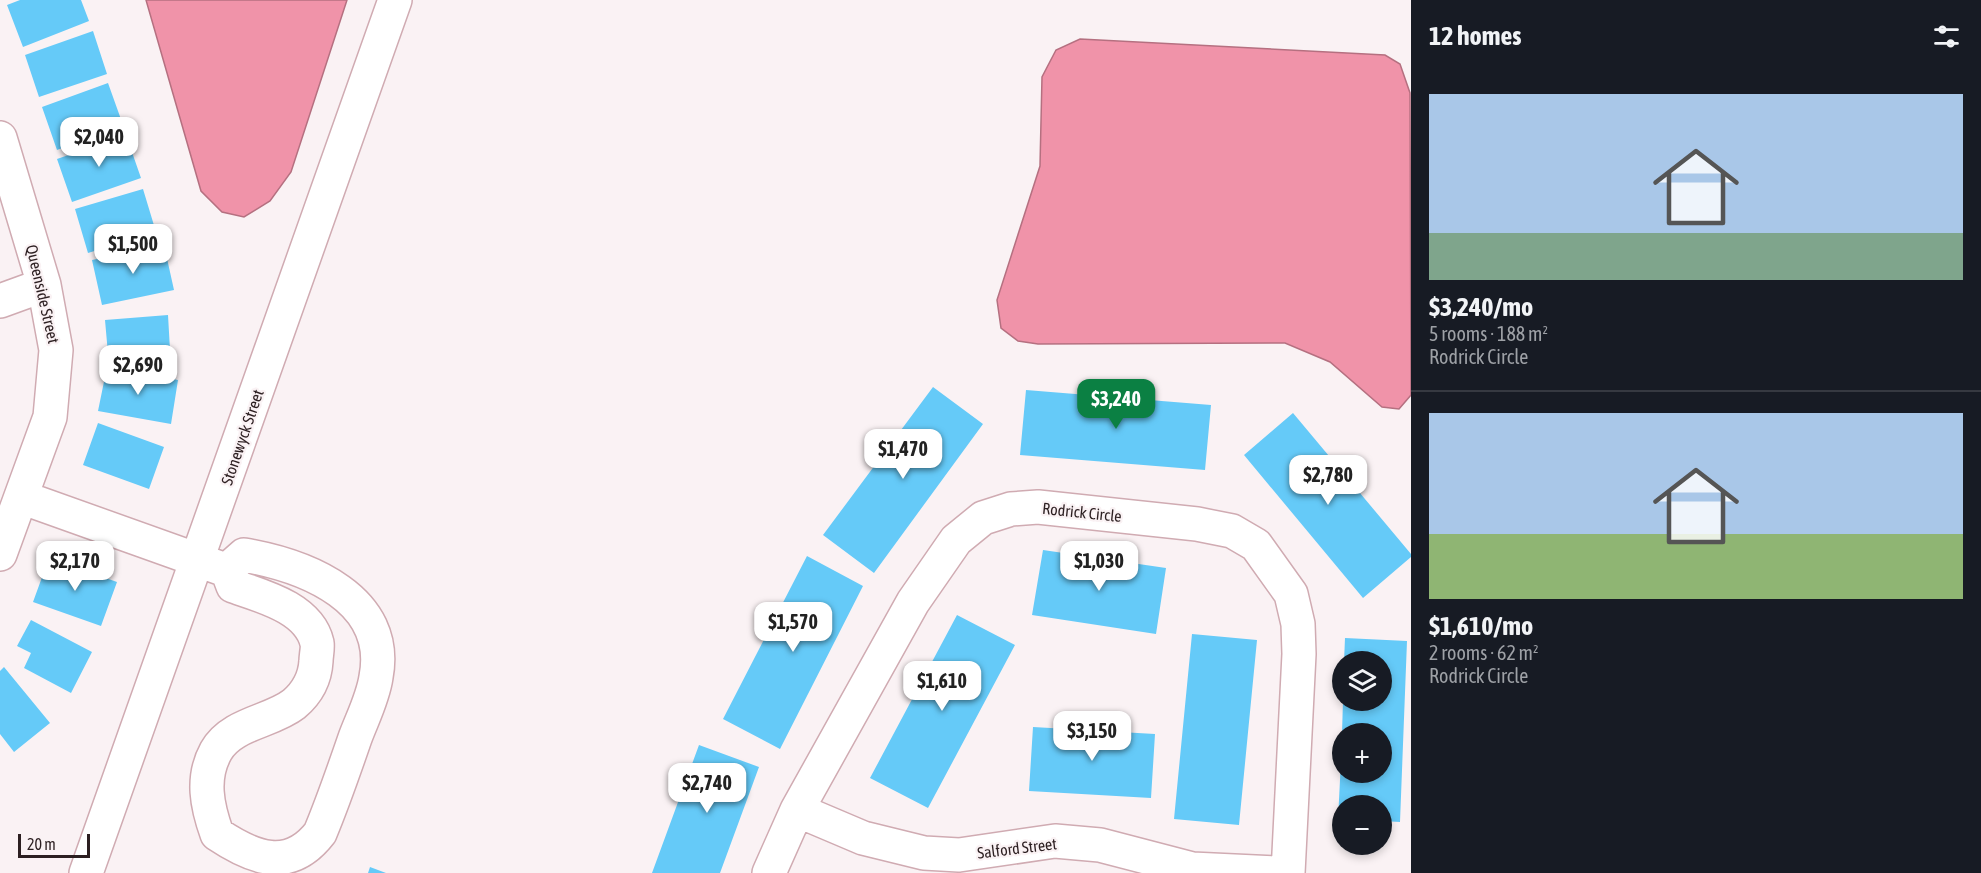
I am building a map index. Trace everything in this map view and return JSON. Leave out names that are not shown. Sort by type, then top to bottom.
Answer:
[{"type":"street","name":"Stonewyck Street","points":[[86,873],[212,566],[395,0]]},
{"type":"street","name":"Queenside Street","points":[[0,138],[44,285],[56,350],[50,417],[0,554]]},
{"type":"street","points":[[0,301],[44,285]]},
{"type":"street","points":[[21,497],[212,566],[233,586],[279,603],[307,623],[317,643],[315,666],[309,689],[292,706],[256,721],[217,749],[208,771],[206,792],[217,834],[242,850],[273,859],[291,856],[309,849],[320,833],[327,816],[376,677],[377,647],[363,611],[335,587],[311,575],[266,559],[244,555],[212,566]]},
{"type":"street","name":"Rodrick Circle","points":[[769,873],[797,810],[913,602],[956,540],[983,518],[1011,509],[1038,507],[1197,524],[1232,531],[1256,545],[1291,594],[1298,624],[1299,654],[1288,873]]},
{"type":"street","name":"Salford Street","points":[[797,810],[863,838],[924,853],[959,855],[1054,841],[1100,845],[1192,869],[1277,873]]},
{"type":"shaded area","points":[[146,0],[347,0],[291,172],[270,201],[244,217],[222,212],[201,191]]},
{"type":"shaded area","points":[[1080,39],[1385,55],[1400,64],[1410,93],[1411,395],[1399,409],[1382,407],[1330,362],[1285,343],[1038,344],[1018,341],[1001,328],[997,300],[1040,166],[1042,77],[1056,50]]},
{"type":"building","points":[[20,0],[81,0],[89,21],[23,47],[7,5]]},
{"type":"building","points":[[93,31],[107,74],[39,97],[25,55]]},
{"type":"building","points":[[108,83],[123,125],[57,150],[42,107]]},
{"type":"building","points":[[126,135],[141,178],[72,202],[57,159]]},
{"type":"building","points":[[143,189],[156,232],[88,253],[75,209]]},
{"type":"building","points":[[164,245],[174,290],[102,305],[92,260]]},
{"type":"building","points":[[168,315],[170,350],[108,354],[105,320]]},
{"type":"building","points":[[107,367],[178,380],[171,424],[98,411]]},
{"type":"building","points":[[933,387],[983,424],[874,573],[823,535]]},
{"type":"building","points":[[1026,390],[1211,405],[1205,470],[1020,455]]},
{"type":"building","points":[[1293,413],[1411,554],[1411,557],[1363,598],[1244,455]]},
{"type":"building","points":[[98,423],[164,447],[149,489],[83,465]]},
{"type":"building","points":[[1043,550],[1166,568],[1156,634],[1032,615]]},
{"type":"building","points":[[807,556],[863,586],[780,749],[723,719]]},
{"type":"building","points":[[49,558],[117,582],[101,626],[33,602]]},
{"type":"building","points":[[957,615],[1015,645],[928,808],[870,778]]},
{"type":"building","points":[[31,620],[92,652],[71,693],[24,668],[31,653],[17,646]]},
{"type":"building","points":[[1192,634],[1257,640],[1239,825],[1174,819]]},
{"type":"building","points":[[1345,638],[1407,641],[1400,822],[1392,822],[1392,795],[1339,795],[1340,783],[1392,783],[1392,723],[1342,723],[1343,711],[1392,711],[1392,651],[1344,651]]},
{"type":"building","points":[[4,667],[50,723],[14,752],[0,734],[0,671]]},
{"type":"building","points":[[1033,727],[1155,734],[1151,798],[1029,791]]},
{"type":"building","points":[[699,745],[759,767],[720,873],[652,873]]},
{"type":"building","points":[[370,867],[386,873],[368,873]]}]
